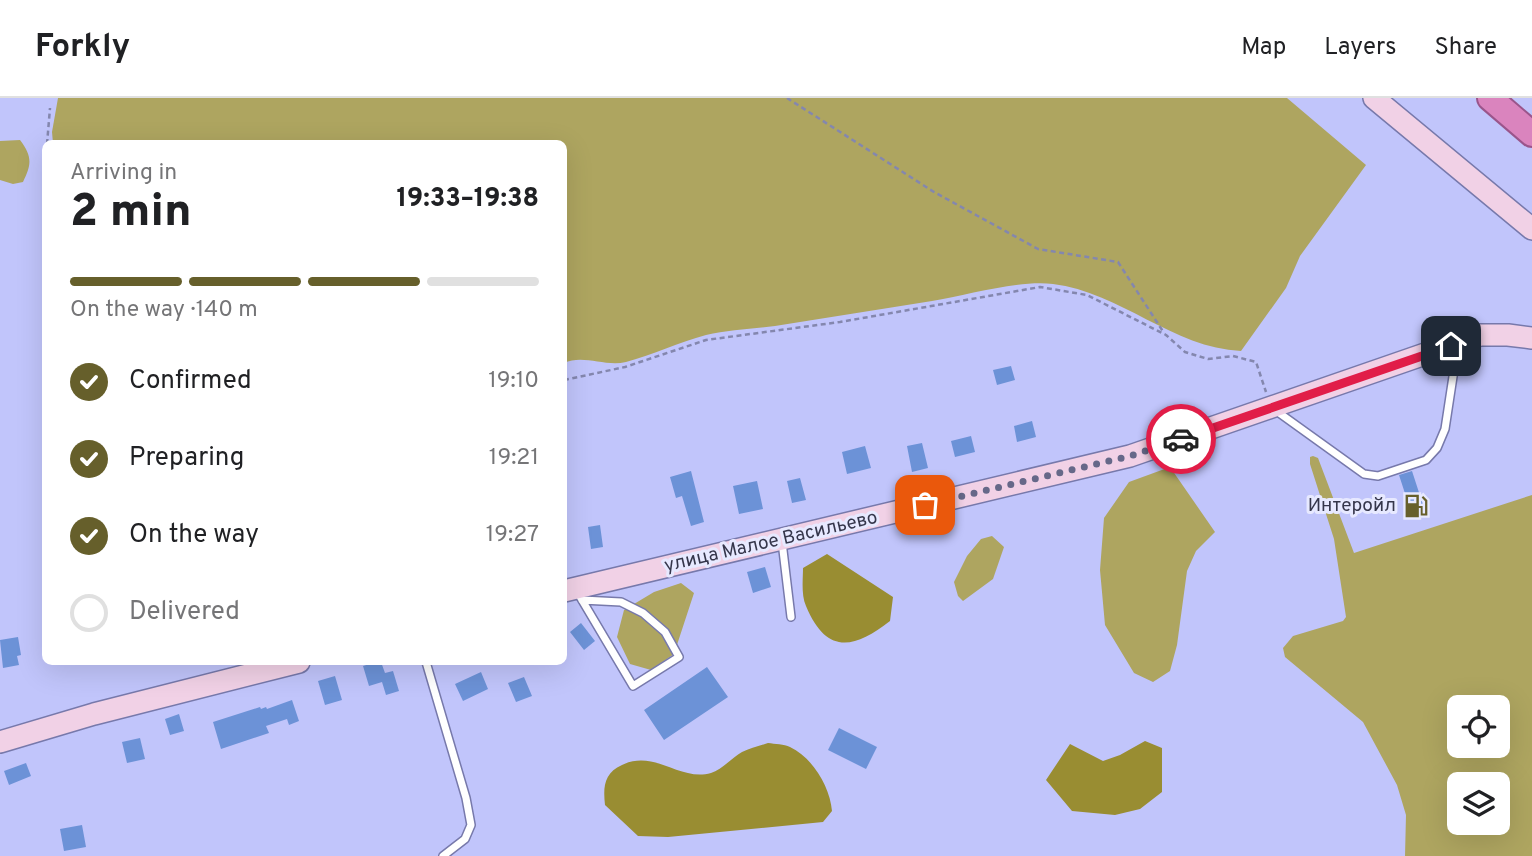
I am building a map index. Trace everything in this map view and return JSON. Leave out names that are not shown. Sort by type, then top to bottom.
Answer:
[{"type":"highway","points":[[1490,98],[1532,134]]},
{"type":"main road","points":[[1374,98],[1532,229]]},
{"type":"main road","name":"улица Малое Васильево","points":[[574,593],[1130,456],[1480,335],[1532,338]]},
{"type":"main road","points":[[1451,346],[1504,344],[1532,350]]},
{"type":"main road","points":[[0,741],[287,665]]},
{"type":"lane","points":[[1272,408],[1364,474],[1378,476],[1426,460],[1437,448],[1445,429],[1454,370],[1451,346]]},
{"type":"lane","points":[[782,540],[791,617]]},
{"type":"lane","points":[[574,593],[621,602],[643,613],[665,632],[679,657],[633,686],[574,593]]},
{"type":"lane","points":[[427,665],[466,797],[471,825],[464,839],[443,856]]},
{"type":"path","points":[[787,98],[934,192],[1038,249],[1118,262],[1166,335],[1185,352],[1208,359],[1233,356],[1256,362],[1272,408]]},
{"type":"path","points":[[47,140],[50,108]]},
{"type":"path","points":[[567,379],[625,367],[706,340],[840,322],[1040,287],[1087,295],[1166,335]]},
{"type":"shaded area","points":[[58,98],[1287,98],[1366,165],[1300,256],[1286,288],[1241,351],[1216,348],[1192,340],[1078,289],[1039,283],[775,326],[714,333],[626,362],[579,360],[567,362],[567,140],[53,140]]},
{"type":"shaded area","points":[[20,140],[29,160],[23,182],[13,184],[0,180],[0,141]]},
{"type":"shaded area","points":[[1310,457],[1318,458],[1354,553],[1532,495],[1532,856],[1405,856],[1406,815],[1397,785],[1363,722],[1285,657],[1283,648],[1293,636],[1343,621],[1346,617],[1334,539]]},
{"type":"shaded area","points":[[1170,467],[1215,532],[1196,551],[1187,571],[1177,645],[1170,671],[1153,682],[1134,673],[1105,625],[1100,570],[1104,518],[1129,482]]},
{"type":"shaded area","points":[[992,536],[1004,547],[993,579],[963,601],[958,596],[954,582],[967,556],[981,539]]},
{"type":"shaded area","points":[[827,554],[893,597],[890,621],[877,631],[852,642],[832,639],[822,633],[804,602],[803,568]]},
{"type":"shaded area","points":[[681,583],[694,593],[674,654],[651,670],[630,664],[617,637],[624,610],[654,592]]},
{"type":"shaded area","points":[[1145,741],[1162,748],[1162,792],[1140,809],[1115,815],[1072,811],[1046,780],[1070,744],[1103,761]]},
{"type":"shaded area","points":[[768,743],[788,746],[798,752],[819,774],[828,792],[832,811],[823,822],[668,837],[638,836],[605,805],[604,792],[608,776],[622,765],[645,761],[700,775],[719,769],[742,752]]},
{"type":"building","points":[[1011,366],[1015,380],[997,385],[993,370]]},
{"type":"building","points":[[1032,421],[1036,437],[1017,442],[1014,426]]},
{"type":"building","points":[[971,436],[975,452],[955,457],[951,441]]},
{"type":"building","points":[[922,443],[928,468],[912,472],[907,446]]},
{"type":"building","points":[[865,446],[871,468],[847,474],[842,452]]},
{"type":"building","points":[[691,471],[704,522],[691,526],[682,496],[676,498],[670,477]]},
{"type":"building","points":[[1412,471],[1426,514],[1413,518],[1399,475]]},
{"type":"building","points":[[800,478],[806,500],[792,503],[787,481]]},
{"type":"building","points":[[757,481],[763,509],[739,514],[733,486]]},
{"type":"building","points":[[600,525],[603,547],[591,549],[588,527]]},
{"type":"building","points":[[765,567],[771,587],[753,593],[747,572]]},
{"type":"building","points":[[581,623],[595,641],[584,650],[570,632]]},
{"type":"building","points":[[18,637],[21,655],[17,656],[19,665],[3,668],[0,640]]},
{"type":"building","points":[[382,665],[385,673],[393,671],[399,691],[386,695],[382,682],[369,686],[363,666]]},
{"type":"building","points":[[707,667],[728,697],[664,740],[644,710]]},
{"type":"building","points":[[481,672],[488,689],[463,701],[455,684]]},
{"type":"building","points":[[335,676],[342,700],[325,705],[318,681]]},
{"type":"building","points":[[524,677],[532,696],[516,702],[508,683]]},
{"type":"building","points":[[292,700],[299,721],[289,725],[287,719],[266,726],[269,733],[221,749],[213,722]]},
{"type":"building","points":[[179,714],[184,731],[170,735],[165,719]]},
{"type":"building","points":[[839,728],[877,747],[866,769],[828,750]]},
{"type":"building","points":[[140,738],[145,759],[127,763],[122,742]]},
{"type":"building","points":[[26,763],[31,776],[9,785],[4,771]]},
{"type":"building","points":[[82,825],[86,847],[64,851],[60,829]]},
{"type":"way so far","points":[[925,505],[1093,466],[1181,439]]},
{"type":"place","name":"Интеройл","points":[[1416,506]]},
{"type":"route","points":[[1181,439],[1451,346]]}]
